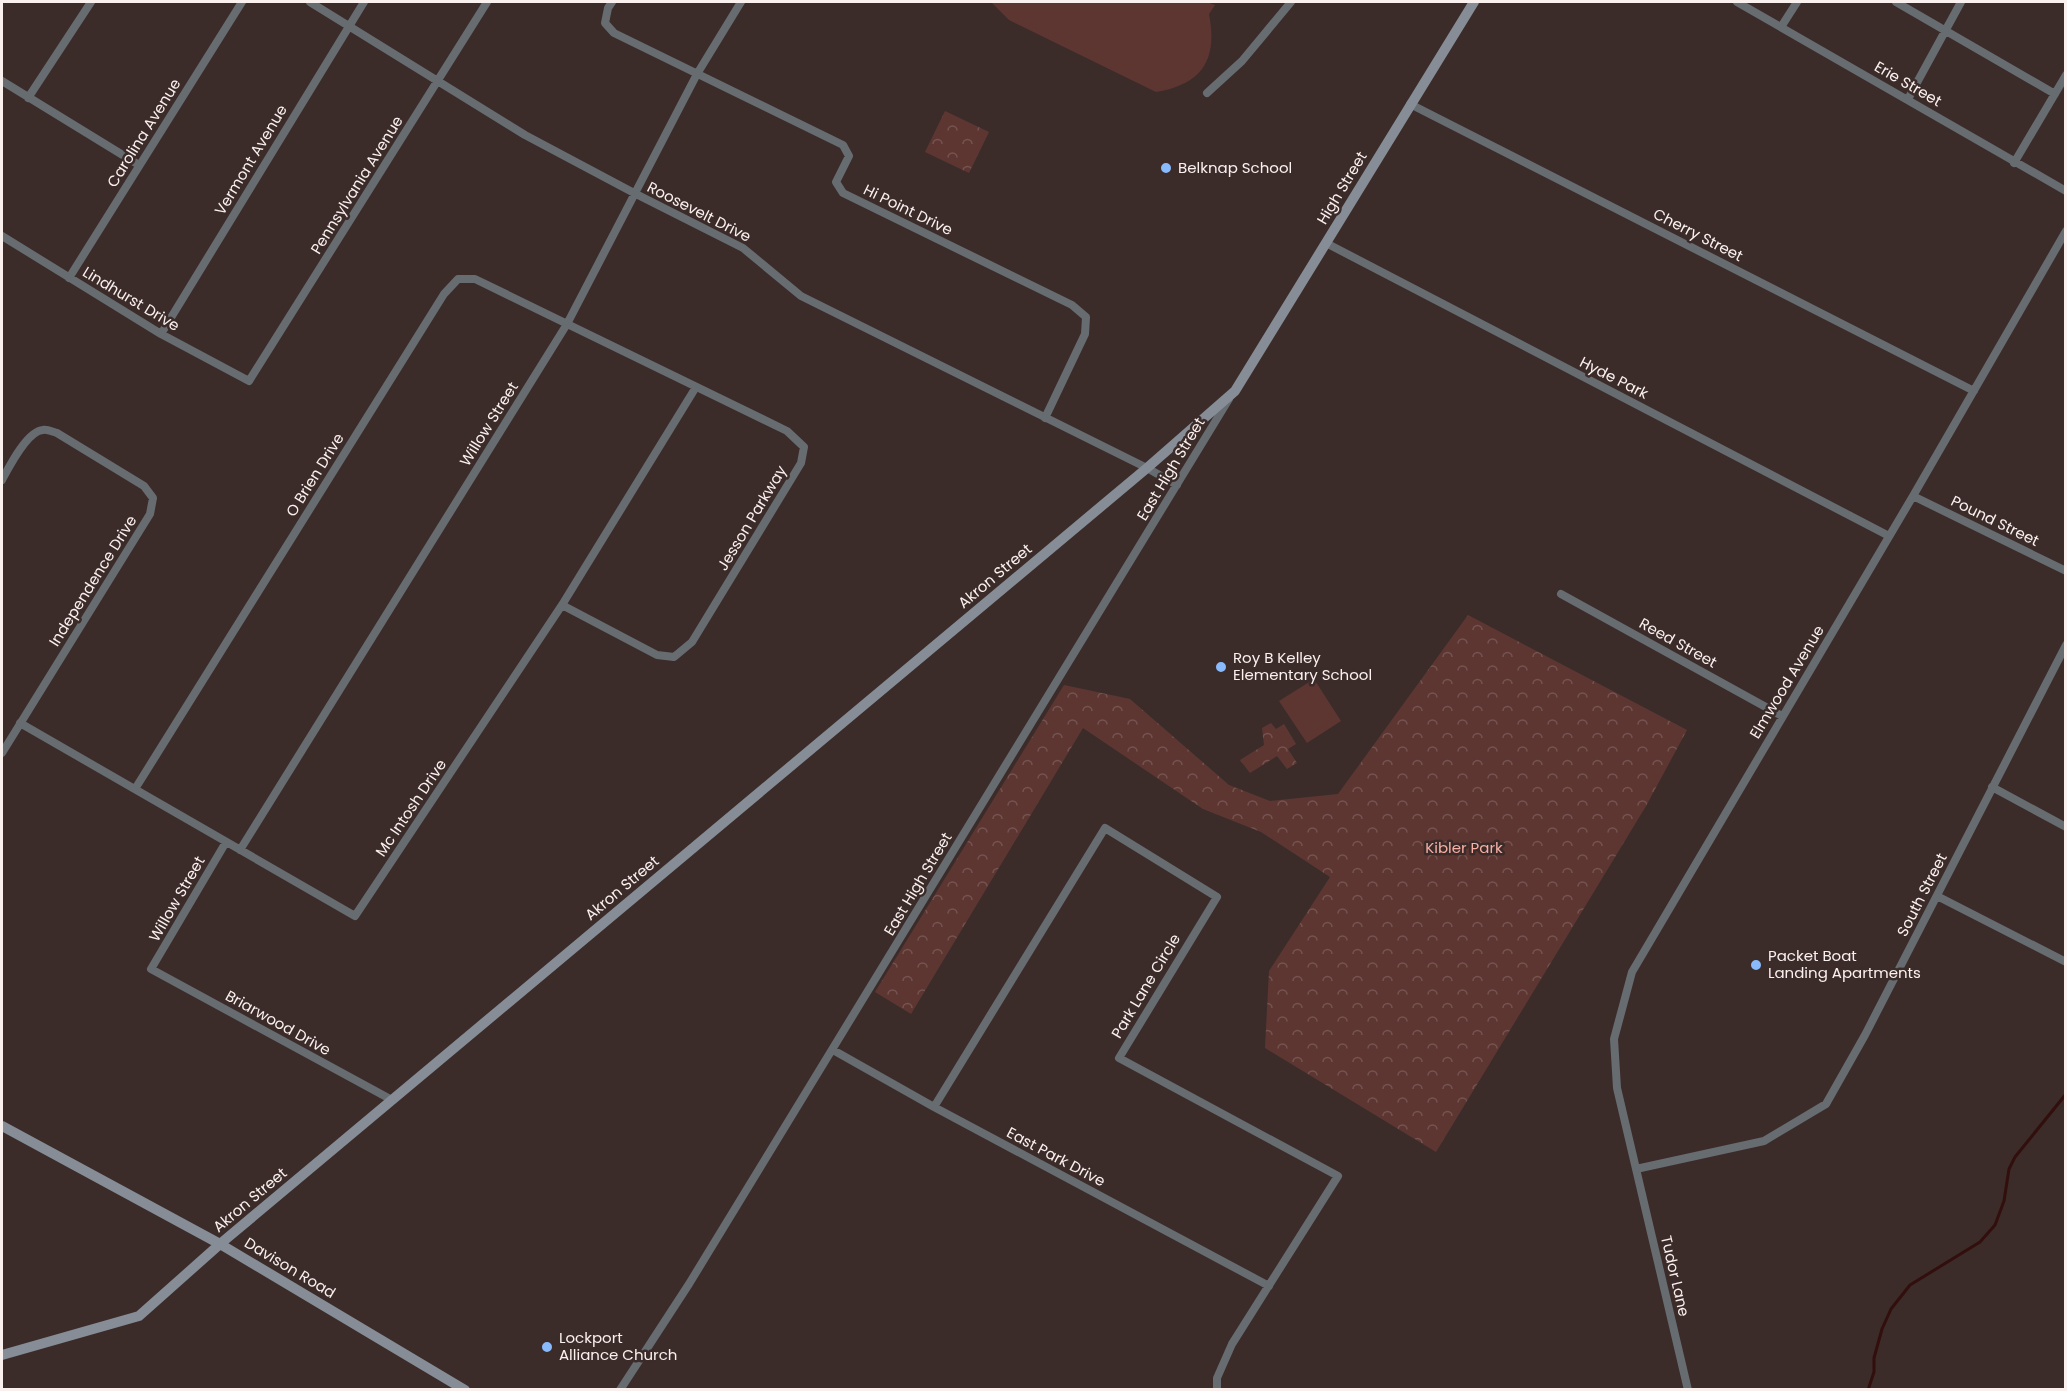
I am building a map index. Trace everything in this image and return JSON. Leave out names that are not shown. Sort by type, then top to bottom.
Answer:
[{"type":"main road","name":"High Street","points":[[1235,390],[1474,2]]},
{"type":"main road","name":"Akron Street","points":[[2,1355],[139,1316],[220,1244],[1147,468],[1235,390]]},
{"type":"main road","name":"Davison Road","points":[[2,1126],[220,1244],[465,1389]]},
{"type":"street","points":[[28,98],[90,2]]},
{"type":"street","name":"Carolina Avenue","points":[[69,279],[242,2]]},
{"type":"street","name":"Roosevelt Drive","points":[[310,2],[525,135],[743,248],[801,296],[1177,485]]},
{"type":"street","name":"Vermont Avenue","points":[[161,334],[364,2]]},
{"type":"street","name":"Pennsylvania Avenue","points":[[249,381],[487,2]]},
{"type":"street","name":"Hi Point Drive","points":[[612,2],[608,8],[605,23],[614,33],[843,145],[849,156],[836,182],[843,193],[1072,305],[1086,317],[1085,334],[1046,418]]},
{"type":"street","name":"Willow Street","points":[[240,850],[567,324],[697,74],[741,2]]},
{"type":"street","points":[[1207,93],[1242,61],[1292,2]]},
{"type":"street","name":"Erie Street","points":[[1737,2],[2066,191]]},
{"type":"street","points":[[1781,27],[1797,2]]},
{"type":"street","points":[[1896,2],[2055,94]]},
{"type":"street","points":[[1908,99],[1961,2]]},
{"type":"street","points":[[2014,163],[2066,75]]},
{"type":"street","points":[[2,81],[139,165]]},
{"type":"street","name":"Cherry Street","points":[[1410,104],[1974,391]]},
{"type":"street","name":"Elmwood Avenue","points":[[1636,1169],[1617,1088],[1614,1038],[1632,972],[1913,496],[2066,231]]},
{"type":"street","name":"Lindhurst Drive","points":[[2,237],[161,334],[249,381]]},
{"type":"street","name":"Hyde Park","points":[[1326,243],[1889,536]]},
{"type":"street","name":"O Brien Drive","points":[[135,789],[444,294],[458,279],[475,279],[567,324]]},
{"type":"street","name":"Jesson Parkway","points":[[562,605],[657,655],[674,657],[692,642],[801,463],[804,447],[787,431],[567,324]]},
{"type":"street","name":"Mc Intosh Drive","points":[[20,723],[355,916],[562,605],[696,387]]},
{"type":"street","name":"East High Street","points":[[620,1389],[689,1284],[1235,390]]},
{"type":"street","name":"Independence Drive","points":[[2,480],[26,441],[35,433],[44,430],[57,433],[144,486],[153,498],[150,514],[2,753]]},
{"type":"street","name":"Pound Street","points":[[1913,496],[2066,571]]},
{"type":"street","name":"Reed Street","points":[[1561,594],[1782,716]]},
{"type":"street","name":"South Street","points":[[1636,1169],[1764,1142],[1826,1104],[1865,1035],[2066,645]]},
{"type":"street","points":[[1992,788],[2066,826]]},
{"type":"street","name":"Park Lane Circle","points":[[934,1107],[1105,828],[1217,897],[1119,1058],[1338,1176],[1232,1344],[1217,1378],[1217,1389]]},
{"type":"street","name":"Willow Street","points":[[152,969],[226,842]]},
{"type":"street","points":[[1937,896],[2066,962]]},
{"type":"street","name":"Briarwood Drive","points":[[152,969],[392,1100]]},
{"type":"street","name":"East Park Drive","points":[[833,1050],[934,1107],[1269,1286]]},
{"type":"street","name":"Tudor Lane","points":[[1636,1169],[1688,1389]]},
{"type":"green space","points":[[991,2],[1207,2],[1215,5],[1209,14],[1211,44],[1203,67],[1185,83],[1156,92],[1009,20]]},
{"type":"green space","points":[[945,111],[989,132],[969,173],[925,152]]},
{"type":"green space","name":"Kibler Park","points":[[1468,615],[1687,730],[1646,806],[1436,1152],[1265,1048],[1269,971],[1330,877],[1261,832],[1203,809],[1083,728],[911,1014],[875,992],[1064,685],[1130,699],[1229,785],[1270,801],[1338,794]]},
{"type":"green space","points":[[1314,679],[1341,721],[1307,743],[1279,701]]},
{"type":"green space","points":[[1271,723],[1276,729],[1284,724],[1296,744],[1288,749],[1297,763],[1287,769],[1277,756],[1250,773],[1240,760],[1264,745],[1262,728]]},
{"type":"waterway","points":[[1868,1390],[1874,1372],[1874,1358],[1882,1329],[1891,1309],[1910,1285],[1980,1242],[1995,1225],[2004,1201],[2009,1169],[2015,1157],[2066,1094]]},
{"type":"place","name":"Belknap School","points":[[1166,168]]},
{"type":"place","name":"Roy B Kelley Elementary School","points":[[1221,667]]},
{"type":"place","name":"Packet Boat Landing Apartments","points":[[1756,965]]},
{"type":"place","name":"Lockport Alliance Church","points":[[547,1347]]}]
